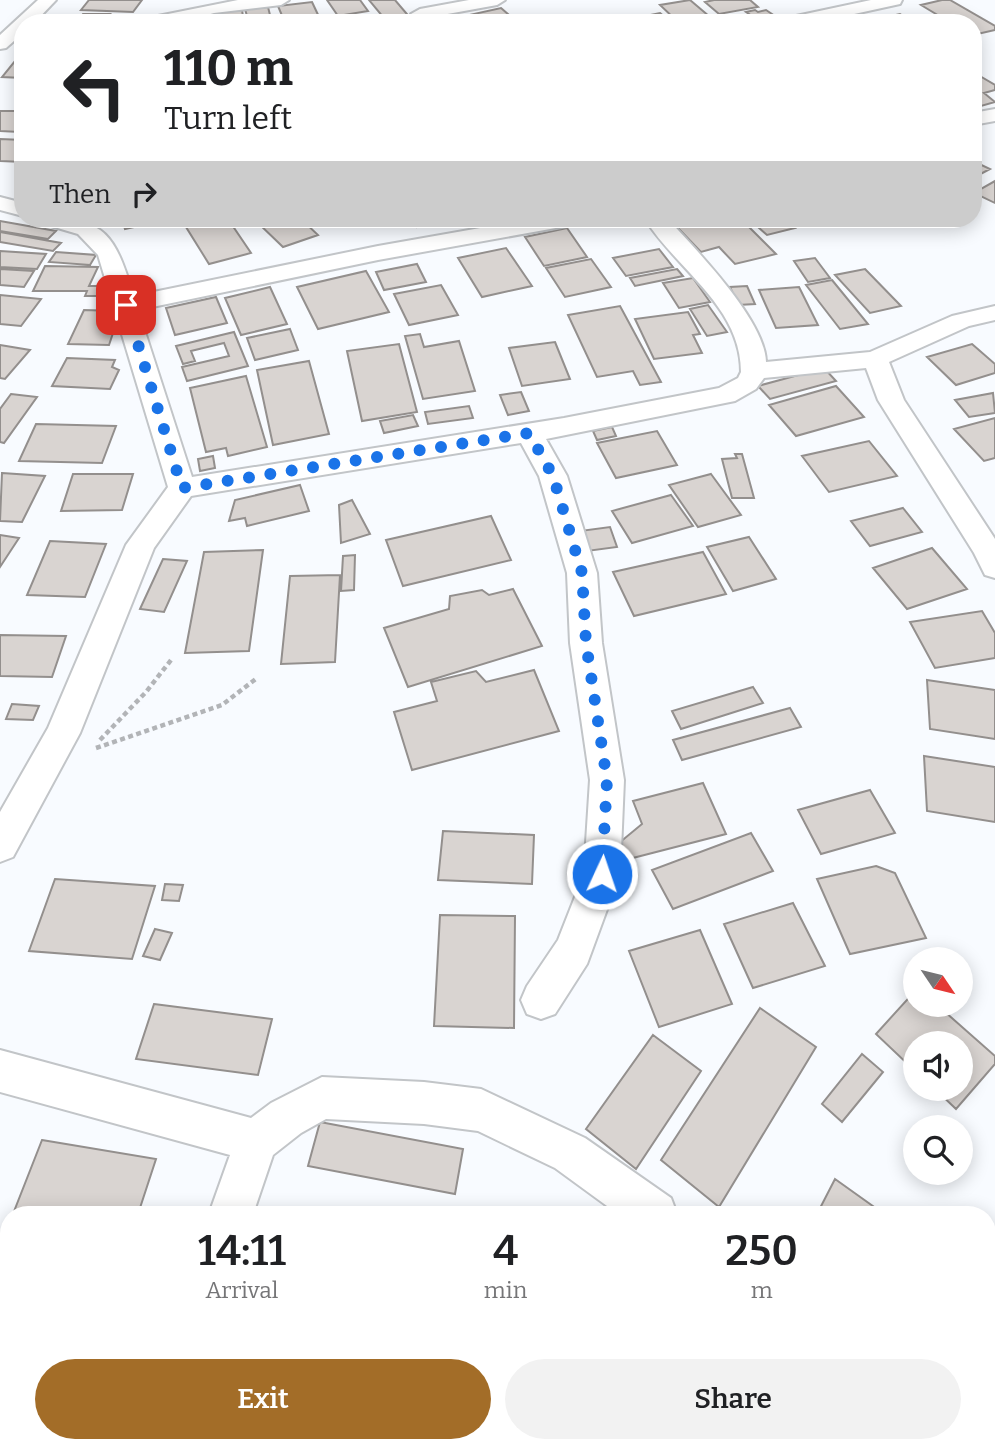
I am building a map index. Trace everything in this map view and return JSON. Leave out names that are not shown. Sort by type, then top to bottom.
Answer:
[{"type":"street","points":[[33,14],[48,0]]},
{"type":"street","points":[[194,14],[213,8],[282,0]]},
{"type":"street","points":[[406,0],[421,14]]},
{"type":"street","points":[[441,14],[497,0]]},
{"type":"street","points":[[829,14],[894,0]]},
{"type":"street","points":[[0,44],[14,31]]},
{"type":"street","points":[[87,228],[109,255],[182,488]]},
{"type":"street","points":[[126,305],[378,253],[517,228]]},
{"type":"street","points":[[0,846],[63,733],[141,545],[182,488],[529,433],[726,395],[749,383],[755,371],[752,353],[735,312],[664,228]]},
{"type":"street","points":[[755,371],[875,359],[961,321],[995,313]]},
{"type":"street","points":[[875,359],[891,400],[987,550],[995,568]]},
{"type":"street","points":[[529,433],[553,476],[582,573],[586,643],[607,780],[602,874],[573,951],[541,1000]]},
{"type":"street","points":[[0,1071],[256,1141]]},
{"type":"street","points":[[233,1206],[256,1141],[286,1118],[322,1098],[425,1103],[481,1110],[570,1153],[644,1206]]},
{"type":"path","points":[[171,660],[146,692],[90,749],[138,736],[222,705],[257,678]]},
{"type":"building","points":[[89,0],[142,0],[133,12],[81,10]]},
{"type":"building","points":[[327,0],[360,0],[368,11],[350,14],[337,14]]},
{"type":"building","points":[[369,0],[395,0],[407,14],[381,14]]},
{"type":"building","points":[[690,0],[707,14],[670,14],[660,5]]},
{"type":"building","points":[[750,0],[758,7],[719,14],[705,2]]},
{"type":"building","points":[[950,0],[974,14],[936,14],[921,5]]},
{"type":"building","points":[[312,2],[318,14],[281,14],[278,6]]},
{"type":"building","points":[[268,7],[270,14],[246,14],[245,9]]},
{"type":"building","points":[[501,8],[508,14],[474,14]]},
{"type":"building","points":[[242,10],[243,14],[217,14]]},
{"type":"building","points":[[766,10],[772,14],[749,14],[746,12]]},
{"type":"building","points":[[982,18],[995,26],[995,30],[982,33]]},
{"type":"building","points":[[14,62],[14,78],[2,77]]},
{"type":"building","points":[[982,77],[995,85],[995,90],[984,93],[995,102],[982,106]]},
{"type":"building","points":[[0,111],[14,111],[14,132],[0,131]]},
{"type":"building","points":[[0,139],[14,140],[14,162],[0,161]]},
{"type":"building","points":[[982,165],[990,169],[982,173]]},
{"type":"building","points":[[995,181],[995,203],[982,197],[982,188]]},
{"type":"building","points":[[0,221],[14,224],[14,228],[56,231],[48,239],[0,231]]},
{"type":"building","points":[[187,228],[234,228],[251,253],[209,264]]},
{"type":"building","points":[[263,228],[311,228],[318,235],[283,247]]},
{"type":"building","points":[[567,228],[587,257],[544,266],[525,237]]},
{"type":"building","points":[[678,228],[750,228],[776,254],[735,264],[719,247],[701,252]]},
{"type":"building","points":[[759,228],[795,228],[767,235]]},
{"type":"building","points":[[0,232],[61,243],[53,251],[0,242]]},
{"type":"building","points":[[506,248],[532,286],[482,297],[458,258]]},
{"type":"building","points":[[659,249],[673,267],[626,276],[613,258]]},
{"type":"building","points":[[0,251],[46,254],[37,269],[0,267]]},
{"type":"building","points":[[56,252],[96,255],[90,265],[49,262]]},
{"type":"building","points":[[815,258],[830,278],[808,282],[794,261]]},
{"type":"building","points":[[591,259],[611,287],[565,297],[546,268]]},
{"type":"building","points":[[417,264],[426,282],[384,290],[376,272]]},
{"type":"building","points":[[45,266],[98,267],[89,286],[115,286],[110,296],[85,296],[87,291],[33,291]]},
{"type":"building","points":[[0,269],[34,271],[24,287],[0,285]]},
{"type":"building","points":[[677,269],[683,276],[635,286],[630,278]]},
{"type":"building","points":[[865,269],[901,306],[870,313],[835,275]]},
{"type":"building","points":[[366,271],[389,312],[318,329],[297,287]]},
{"type":"building","points":[[693,278],[710,302],[679,308],[663,283]]},
{"type":"building","points":[[832,280],[868,324],[840,329],[806,285]]},
{"type":"building","points":[[441,285],[458,315],[409,325],[394,294]]},
{"type":"building","points":[[747,286],[755,304],[738,305],[730,287]]},
{"type":"building","points":[[270,287],[287,324],[241,335],[225,298]]},
{"type":"building","points":[[799,287],[818,325],[776,328],[759,290]]},
{"type":"building","points":[[0,295],[41,299],[21,326],[0,324]]},
{"type":"building","points":[[216,297],[227,323],[175,335],[166,308]]},
{"type":"building","points":[[708,305],[727,332],[707,336],[690,309]]},
{"type":"building","points":[[620,306],[661,382],[640,385],[633,371],[597,377],[568,315]]},
{"type":"building","points":[[84,310],[116,311],[107,333],[113,333],[109,345],[68,344]]},
{"type":"building","points":[[688,312],[700,334],[693,335],[702,353],[654,359],[635,319]]},
{"type":"building","points":[[290,329],[298,350],[255,360],[247,338]]},
{"type":"building","points":[[234,332],[248,366],[187,381],[182,367],[229,356],[224,343],[191,351],[195,361],[183,364],[176,346]]},
{"type":"building","points":[[420,334],[424,347],[459,341],[475,391],[423,399],[405,336]]},
{"type":"building","points":[[555,342],[570,379],[522,386],[509,348]]},
{"type":"building","points":[[399,344],[417,412],[362,421],[347,351]]},
{"type":"building","points":[[972,344],[995,364],[995,373],[956,385],[927,357]]},
{"type":"building","points":[[0,345],[30,350],[5,379],[0,378]]},
{"type":"building","points":[[67,358],[115,360],[112,367],[119,370],[110,389],[52,386]]},
{"type":"building","points":[[309,361],[329,434],[273,445],[257,370]]},
{"type":"building","points":[[824,368],[836,381],[770,399],[758,386]]},
{"type":"building","points":[[246,376],[267,447],[228,456],[226,448],[206,452],[190,388]]},
{"type":"building","points":[[836,386],[864,417],[796,436],[769,405]]},
{"type":"building","points":[[521,392],[529,411],[508,415],[500,395]]},
{"type":"building","points":[[993,393],[995,413],[969,417],[955,400]]},
{"type":"building","points":[[11,394],[37,397],[4,443],[0,442],[0,409]]},
{"type":"building","points":[[469,406],[473,418],[428,424],[425,412]]},
{"type":"building","points":[[413,415],[418,426],[384,433],[380,421]]},
{"type":"building","points":[[995,418],[995,458],[984,461],[954,429]]},
{"type":"building","points":[[36,424],[116,426],[102,463],[19,461]]},
{"type":"building","points":[[612,427],[616,436],[597,440],[593,431]]},
{"type":"building","points":[[657,431],[677,465],[616,478],[597,443]]},
{"type":"building","points":[[869,441],[897,476],[829,492],[802,456]]},
{"type":"building","points":[[735,454],[742,454],[754,498],[732,498],[722,459],[737,458]]},
{"type":"building","points":[[213,456],[215,468],[200,471],[198,459]]},
{"type":"building","points":[[2,473],[45,476],[22,522],[0,521]]},
{"type":"building","points":[[73,474],[133,474],[122,510],[61,511]]},
{"type":"building","points":[[711,474],[741,515],[698,527],[669,485]]},
{"type":"building","points":[[300,485],[309,511],[247,526],[245,518],[229,521],[235,500]]},
{"type":"building","points":[[671,495],[693,526],[632,543],[612,511]]},
{"type":"building","points":[[352,500],[370,534],[341,543],[339,505]]},
{"type":"building","points":[[903,508],[922,532],[870,546],[851,521]]},
{"type":"building","points":[[491,516],[511,560],[403,586],[386,540]]},
{"type":"building","points":[[610,527],[617,547],[587,551],[580,531]]},
{"type":"building","points":[[0,535],[19,538],[0,567]]},
{"type":"building","points":[[749,537],[776,579],[733,591],[707,547]]},
{"type":"building","points":[[50,541],[106,544],[85,597],[27,595]]},
{"type":"building","points":[[932,548],[967,589],[907,609],[873,568]]},
{"type":"building","points":[[263,550],[249,651],[185,653],[204,552]]},
{"type":"building","points":[[703,552],[726,594],[634,616],[613,572]]},
{"type":"building","points":[[355,555],[354,590],[341,591],[343,556]]},
{"type":"building","points":[[163,559],[187,561],[164,612],[140,609]]},
{"type":"building","points":[[340,575],[335,662],[281,664],[290,576]]},
{"type":"building","points":[[513,589],[542,646],[408,687],[384,628],[449,609],[450,596],[482,590],[489,595]]},
{"type":"building","points":[[982,611],[995,633],[995,658],[935,668],[910,622]]},
{"type":"building","points":[[0,635],[66,636],[52,677],[0,676]]},
{"type":"building","points":[[534,670],[559,731],[412,770],[394,712],[437,701],[431,682],[476,671],[486,682]]},
{"type":"building","points":[[927,680],[995,690],[995,739],[930,729]]},
{"type":"building","points":[[753,687],[763,703],[681,729],[672,711]]},
{"type":"building","points":[[12,704],[39,706],[33,720],[6,719]]},
{"type":"building","points":[[790,708],[801,727],[682,760],[673,740]]},
{"type":"building","points":[[924,756],[995,767],[995,822],[927,811]]},
{"type":"building","points":[[703,783],[726,834],[625,860],[619,843],[642,824],[633,801]]},
{"type":"building","points":[[870,790],[895,833],[821,854],[798,810]]},
{"type":"building","points":[[443,831],[534,835],[532,884],[438,880]]},
{"type":"building","points":[[751,833],[773,871],[673,909],[652,870]]},
{"type":"building","points":[[876,866],[895,873],[926,938],[850,954],[817,879]]},
{"type":"building","points":[[55,879],[155,886],[132,959],[29,951]]},
{"type":"building","points":[[165,884],[183,885],[179,901],[162,900]]},
{"type":"building","points":[[793,903],[825,966],[753,988],[724,924]]},
{"type":"building","points":[[440,915],[515,916],[514,1028],[434,1026]]},
{"type":"building","points":[[155,929],[172,933],[160,960],[143,956]]},
{"type":"building","points":[[700,930],[732,1004],[659,1027],[629,951]]},
{"type":"building","points":[[154,1004],[272,1019],[258,1075],[136,1059]]},
{"type":"building","points":[[903,1004],[903,1017],[951,1017],[967,1031],[903,1031],[903,1060],[876,1034]]},
{"type":"building","points":[[760,1008],[816,1047],[720,1206],[661,1160]]},
{"type":"building","points":[[653,1035],[701,1071],[636,1169],[586,1129]]},
{"type":"building","points":[[973,1037],[995,1056],[995,1064],[973,1089]]},
{"type":"building","points":[[862,1054],[883,1072],[842,1122],[822,1104]]},
{"type":"building","points":[[948,1101],[963,1101],[956,1109]]},
{"type":"building","points":[[320,1122],[463,1149],[455,1194],[308,1166]]},
{"type":"building","points":[[42,1140],[156,1159],[141,1206],[16,1206]]},
{"type":"building","points":[[835,1179],[873,1206],[821,1206]]},
{"type":"route","points":[[126,305],[182,488],[426,447],[529,433],[553,476],[582,573],[586,643],[607,780],[602,874]]}]
